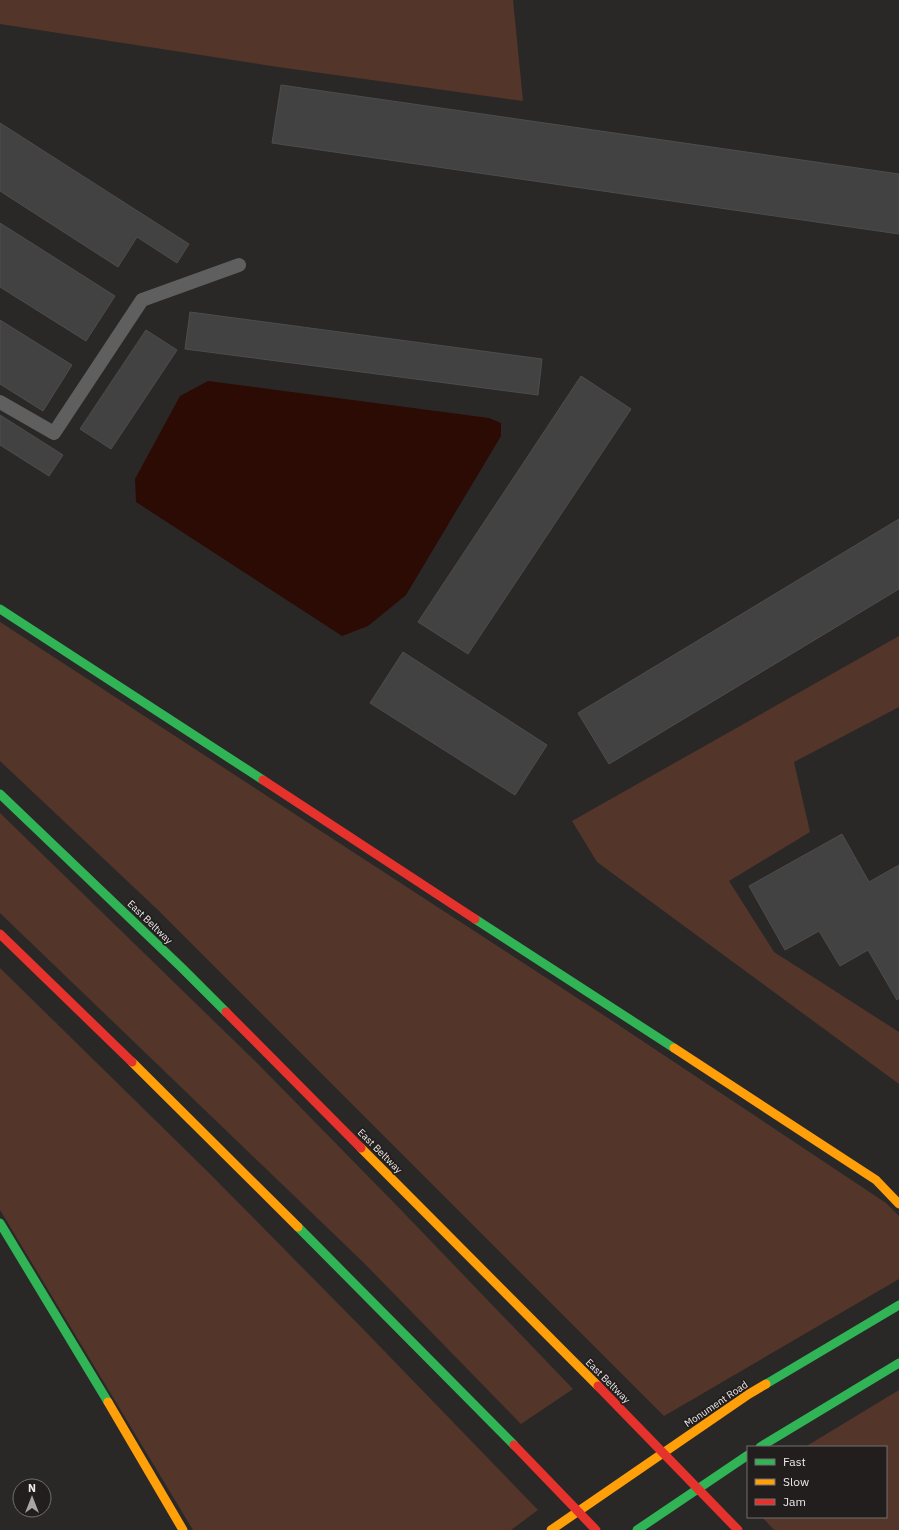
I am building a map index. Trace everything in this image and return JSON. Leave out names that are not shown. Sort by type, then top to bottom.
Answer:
[{"type":"main road","points":[[0,609],[876,1180],[899,1192]]},
{"type":"main road","name":"East Beltway","points":[[0,794],[182,968],[598,1386],[738,1530]]},
{"type":"main road","points":[[0,934],[235,1163],[596,1530]]},
{"type":"main road","points":[[876,1180],[899,1204]]},
{"type":"main road","points":[[0,1223],[85,1363],[183,1530]]},
{"type":"main road","name":"Monument Road","points":[[551,1530],[749,1394],[899,1305]]},
{"type":"main road","points":[[762,1446],[899,1363]]},
{"type":"main road","points":[[637,1530],[747,1456]]},
{"type":"lane","points":[[0,402],[54,433],[142,300],[239,265]]},
{"type":"shaded area","points":[[0,0],[513,0],[523,101],[278,67],[0,24]]},
{"type":"shaded area","points":[[208,381],[489,418],[501,423],[501,436],[406,595],[368,626],[342,636],[136,502],[135,479],[180,396]]},
{"type":"shaded area","points":[[0,622],[611,1020],[886,1203],[899,1216],[899,1279],[664,1416],[158,910],[0,761]]},
{"type":"shaded area","points":[[899,636],[899,707],[794,762],[810,832],[729,881],[774,952],[899,1032],[899,1084],[597,862],[572,821]]},
{"type":"shaded area","points":[[0,813],[258,1064],[573,1389],[521,1424],[364,1263],[0,913]]},
{"type":"shaded area","points":[[0,968],[209,1173],[362,1328],[538,1510],[511,1530],[193,1530],[0,1210]]},
{"type":"shaded area","points":[[899,1390],[899,1530],[774,1530],[763,1518],[887,1518],[887,1446],[807,1446]]},
{"type":"building","points":[[281,85],[899,174],[899,234],[272,143]]},
{"type":"building","points":[[0,123],[189,244],[177,263],[137,237],[118,267],[0,191]]},
{"type":"building","points":[[0,223],[115,296],[86,341],[0,287]]},
{"type":"building","points":[[190,312],[542,359],[538,395],[185,349]]},
{"type":"building","points":[[0,320],[72,365],[43,411],[0,384]]},
{"type":"building","points":[[146,330],[177,350],[111,449],[80,429]]},
{"type":"building","points":[[581,376],[631,409],[468,654],[418,622]]},
{"type":"building","points":[[0,415],[63,455],[49,476],[0,445]]},
{"type":"building","points":[[899,519],[899,589],[609,764],[578,713]]},
{"type":"building","points":[[403,652],[547,745],[515,795],[370,703]]},
{"type":"building","points":[[842,834],[869,882],[899,865],[899,998],[897,1000],[868,950],[840,966],[819,931],[785,950],[749,886]]},
{"type":"traffic: fast","points":[[0,609],[263,780]]},
{"type":"traffic: fast","points":[[0,794],[226,1012]]},
{"type":"traffic: fast","points":[[475,919],[674,1048]]},
{"type":"traffic: fast","points":[[0,1223],[108,1402]]},
{"type":"traffic: fast","points":[[298,1227],[514,1445]]},
{"type":"traffic: fast","points":[[766,1384],[899,1305]]},
{"type":"traffic: fast","points":[[762,1446],[899,1363]]},
{"type":"traffic: fast","points":[[637,1530],[747,1456]]},
{"type":"traffic: slow","points":[[674,1048],[876,1180],[899,1204]]},
{"type":"traffic: slow","points":[[132,1062],[298,1227]]},
{"type":"traffic: slow","points":[[361,1148],[598,1386]]},
{"type":"traffic: slow","points":[[551,1530],[749,1394],[766,1384]]},
{"type":"traffic: slow","points":[[108,1402],[183,1530]]},
{"type":"traffic: jam","points":[[263,780],[475,919]]},
{"type":"traffic: jam","points":[[0,934],[132,1062]]},
{"type":"traffic: jam","points":[[226,1012],[361,1148]]},
{"type":"traffic: jam","points":[[598,1386],[738,1530]]},
{"type":"traffic: jam","points":[[514,1445],[596,1530]]}]
